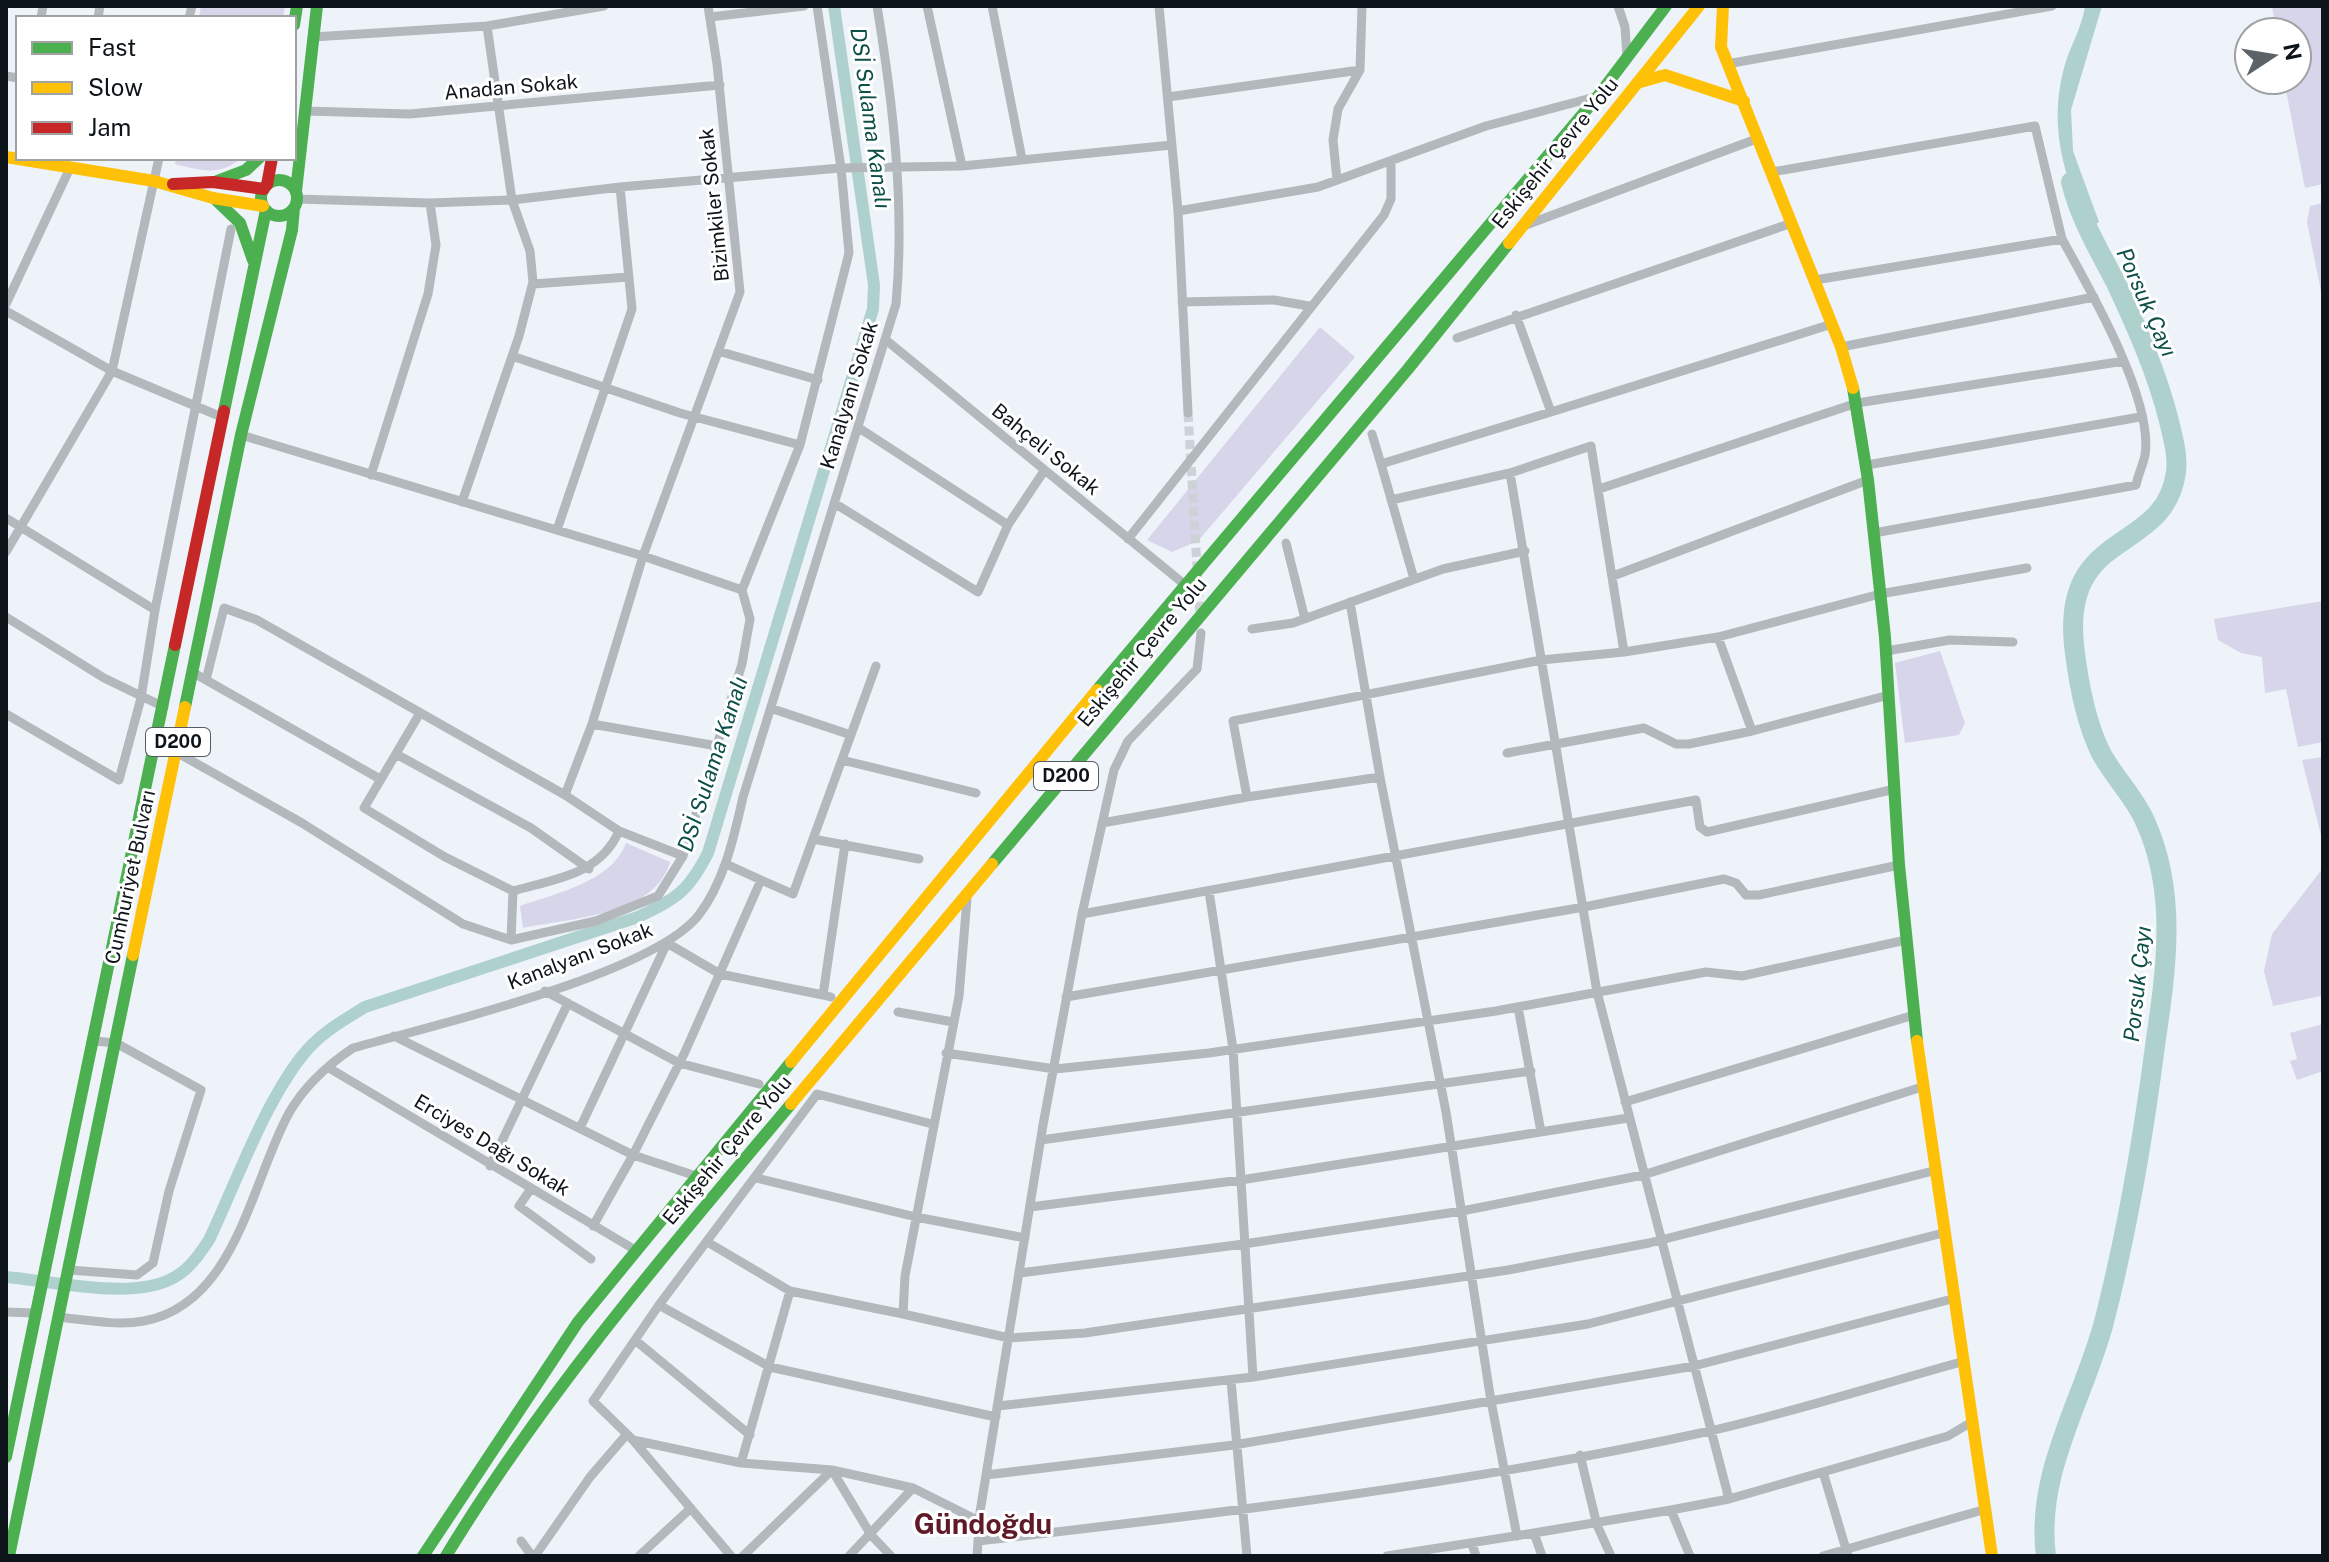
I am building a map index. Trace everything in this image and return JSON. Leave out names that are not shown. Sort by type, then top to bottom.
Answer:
[{"type":"main road","name":"Cumhuriyet Bulvarı","points":[[9,1556],[241,435],[292,230],[317,6]]},
{"type":"main road","name":"Eskişehir Çevre Yolu","points":[[423,1556],[578,1322],[1184,584],[1598,96],[1666,6]]},
{"type":"main road","name":"Eskişehir Çevre Yolu","points":[[446,1556],[480,1500],[600,1331],[1408,369],[1699,6]]},
{"type":"main road","points":[[1723,6],[1721,47],[1841,347],[1857,403],[1867,465],[1886,651],[1899,865],[1922,1087],[1992,1556]]},
{"type":"main road","points":[[1637,83],[1665,75],[1744,101]]},
{"type":"main road","points":[[21,160],[154,181],[213,198],[264,208],[281,216],[296,199],[282,180],[266,187],[213,182],[170,185]]},
{"type":"main road","points":[[213,182],[246,170],[257,160]]},
{"type":"main road","points":[[266,187],[272,160]]},
{"type":"main road","name":"Cumhuriyet Bulvarı","points":[[6,1457],[224,418],[266,187]]},
{"type":"main road","points":[[213,198],[240,223],[254,263]]},
{"type":"main road","points":[[164,707],[184,714]]},
{"type":"main road","points":[[6,1491],[21,1495]]},
{"type":"street","points":[[313,37],[487,26],[604,6]]},
{"type":"street","points":[[709,11],[804,6]]},
{"type":"street","points":[[176,752],[302,823],[463,924],[511,940],[629,910],[658,896],[683,856],[742,664],[750,619],[742,590],[800,445],[849,253],[846,167],[817,6]]},
{"type":"street","name":"Kanalyanı Sokak","points":[[58,1317],[106,1323],[145,1321],[189,1303],[226,1256],[290,1112],[313,1082],[353,1048],[545,991],[667,943],[699,915],[726,864],[743,797],[773,709],[896,304],[901,254],[891,165],[887,68],[877,6]]},
{"type":"street","points":[[927,6],[962,166]]},
{"type":"street","points":[[992,6],[1022,159]]},
{"type":"street","points":[[1159,6],[1178,211],[1188,413]]},
{"type":"street","points":[[1337,180],[1333,140],[1338,109],[1360,70],[1362,6]]},
{"type":"street","points":[[1618,6],[1625,27],[1627,57]]},
{"type":"street","points":[[1727,64],[2052,6]]},
{"type":"street","name":"Bizimkiler Sokak","points":[[565,795],[592,724],[643,556],[740,292],[720,85],[709,11]]},
{"type":"street","points":[[462,502],[533,284],[530,251],[512,200],[487,26]]},
{"type":"street","points":[[1168,97],[1360,70]]},
{"type":"street","name":"Anadan Sokak","points":[[305,111],[410,114],[720,85]]},
{"type":"street","points":[[1178,211],[1318,187],[1486,126],[1598,96]]},
{"type":"street","points":[[1772,172],[2035,126],[2062,239],[2124,361],[2140,417],[2145,453],[2136,485],[1874,533]]},
{"type":"street","points":[[1521,227],[1759,138]]},
{"type":"street","points":[[296,199],[430,203],[512,200],[729,175],[891,165],[962,166],[1172,145]]},
{"type":"street","points":[[6,552],[112,371],[159,160]]},
{"type":"street","points":[[1128,539],[1309,306],[1384,215],[1391,199],[1391,161]]},
{"type":"street","points":[[6,304],[69,170]]},
{"type":"street","points":[[557,530],[632,309],[620,187]]},
{"type":"street","points":[[371,475],[428,294],[436,245],[430,203]]},
{"type":"street","points":[[1457,338],[1516,315],[1792,223]]},
{"type":"street","points":[[6,714],[119,780],[141,698],[155,610],[231,229]]},
{"type":"street","points":[[1815,280],[2062,239]]},
{"type":"street","points":[[533,284],[629,277]]},
{"type":"street","points":[[1841,347],[2094,297]]},
{"type":"street","points":[[1182,302],[1274,300],[1309,306]]},
{"type":"street","points":[[6,311],[112,371],[224,418]]},
{"type":"street","points":[[1516,315],[1551,412]]},
{"type":"street","points":[[1381,464],[1832,324]]},
{"type":"street","name":"Bahçeli Sokak","points":[[886,340],[1184,584]]},
{"type":"street","points":[[718,351],[818,380]]},
{"type":"street","points":[[512,356],[693,416],[800,445]]},
{"type":"street","points":[[1599,489],[1857,403],[2124,361]]},
{"type":"street","points":[[1867,465],[2140,417]]},
{"type":"street","points":[[859,428],[1008,525]]},
{"type":"street","points":[[1372,434],[1414,579]]},
{"type":"street","points":[[241,435],[643,556],[742,590]]},
{"type":"street","points":[[1391,500],[1510,473],[1591,446],[1624,652]]},
{"type":"street","points":[[834,503],[978,592],[1008,525],[1044,471]]},
{"type":"street","points":[[1510,473],[1597,992],[1729,1499]]},
{"type":"street","points":[[1613,576],[1868,480]]},
{"type":"street","points":[[6,518],[155,610]]},
{"type":"street","points":[[1286,543],[1305,619]]},
{"type":"street","points":[[1252,629],[1305,619],[1443,569],[1525,551]]},
{"type":"street","points":[[1247,797],[1233,721],[1541,660],[1624,652],[1718,637],[1880,594],[2027,568]]},
{"type":"street","points":[[1350,602],[1380,777],[1441,1083],[1491,1401],[1517,1536]]},
{"type":"street","points":[[206,680],[224,608],[257,620],[565,795],[619,831],[683,856]]},
{"type":"street","points":[[6,617],[141,698],[164,707]]},
{"type":"street","points":[[977,1556],[986,1475],[1041,1140],[1082,914],[1114,770],[1128,741],[1197,669],[1201,633]]},
{"type":"street","points":[[1718,637],[1752,731]]},
{"type":"street","points":[[1886,651],[1950,640],[2013,642]]},
{"type":"street","points":[[726,864],[793,894],[876,666]]},
{"type":"street","points":[[192,672],[380,779]]},
{"type":"street","points":[[1507,753],[1644,728],[1676,744],[1752,731],[1889,695]]},
{"type":"street","points":[[773,709],[851,735]]},
{"type":"street","points":[[420,713],[364,808],[445,857],[513,891],[589,869],[613,846],[619,831]]},
{"type":"street","points":[[592,724],[717,746]]},
{"type":"street","points":[[396,754],[531,828],[589,869]]},
{"type":"street","points":[[842,760],[976,793]]},
{"type":"street","points":[[1102,823],[1380,777]]},
{"type":"street","points":[[1082,914],[1696,800],[1700,827],[1707,832],[1895,789]]},
{"type":"street","points":[[813,839],[919,859]]},
{"type":"street","points":[[580,1128],[667,943],[720,974],[827,996],[845,844]]},
{"type":"street","points":[[1066,997],[1584,907],[1724,879],[1736,883],[1746,895],[1759,895],[1899,865]]},
{"type":"street","points":[[593,1226],[679,1063],[761,880]]},
{"type":"street","points":[[511,940],[513,891]]},
{"type":"street","points":[[1209,891],[1233,1049],[1253,1377]]},
{"type":"street","points":[[903,1314],[905,1276],[953,1022],[967,895]]},
{"type":"street","points":[[946,1053],[1055,1069],[1233,1049],[1518,1007],[1706,972],[1742,976],[1906,940]]},
{"type":"street","points":[[545,991],[679,1063],[759,1084]]},
{"type":"street","points":[[490,1166],[568,1003]]},
{"type":"street","points":[[1518,1007],[1541,1132]]},
{"type":"street","points":[[898,1012],[953,1022]]},
{"type":"street","points":[[1625,1102],[1914,1015]]},
{"type":"street","points":[[394,1036],[633,1155],[696,1176]]},
{"type":"street","points":[[67,1279],[137,1275],[153,1263],[169,1191],[201,1090],[116,1043],[94,1041]]},
{"type":"street","name":"Erciyes Dağı Sokak","points":[[329,1068],[637,1251]]},
{"type":"street","points":[[1041,1140],[1531,1071]]},
{"type":"street","points":[[1020,1273],[1462,1211],[1643,1175],[1922,1087]]},
{"type":"street","points":[[731,1556],[630,1437],[593,1401],[659,1305],[709,1243],[817,1094],[932,1124]]},
{"type":"street","points":[[1030,1207],[1241,1180],[1628,1118]]},
{"type":"street","points":[[709,1243],[790,1291],[1009,1338],[1085,1333],[1472,1275],[1660,1240],[1933,1171]]},
{"type":"street","points":[[756,1178],[916,1217],[1025,1238]]},
{"type":"street","points":[[530,1190],[519,1206],[591,1259]]},
{"type":"street","points":[[998,1406],[1149,1386],[1231,1381],[1588,1324],[1943,1233]]},
{"type":"street","points":[[741,1463],[790,1291]]},
{"type":"street","points":[[986,1475],[1234,1445],[1694,1366],[1952,1299]]},
{"type":"street","points":[[659,1305],[770,1367],[996,1417]]},
{"type":"street","points":[[6,1312],[35,1313]]},
{"type":"street","points":[[635,1340],[750,1435]]},
{"type":"street","points":[[978,1541],[1243,1510],[1505,1470],[1711,1430],[1961,1362]]},
{"type":"street","points":[[1231,1381],[1234,1445],[1247,1556]]},
{"type":"street","points":[[1387,1556],[1597,1525],[1729,1499],[1948,1436],[1970,1423]]},
{"type":"street","points":[[630,1437],[741,1463],[832,1470],[913,1488],[979,1521]]},
{"type":"street","points":[[521,1541],[534,1556],[590,1477],[630,1437]]},
{"type":"street","points":[[1580,1455],[1597,1525],[1611,1556]]},
{"type":"street","points":[[832,1470],[871,1535],[891,1556]]},
{"type":"street","points":[[743,1556],[832,1470]]},
{"type":"street","points":[[1823,1472],[1847,1553]]},
{"type":"street","points":[[849,1556],[913,1488]]},
{"type":"street","points":[[639,1556],[691,1508]]},
{"type":"street","points":[[1823,1556],[1847,1553],[1986,1509]]},
{"type":"street","points":[[1671,1510],[1690,1556]]},
{"type":"street","points":[[1534,1533],[1542,1556]]},
{"type":"street","points":[[1472,1544],[1476,1556]]},
{"type":"shaded area","points":[[201,6],[285,6],[283,16],[199,16]]},
{"type":"shaded area","points":[[2085,6],[2102,6],[2071,110],[2073,151],[2099,222],[2089,229],[2072,192],[2058,133],[2063,72]]},
{"type":"shaded area","points":[[2272,6],[2323,6],[2323,184],[2305,188],[2287,96],[2313,96],[2313,16],[2274,16]]},
{"type":"shaded area","points":[[176,160],[238,160],[217,170],[175,164]]},
{"type":"shaded area","points":[[2323,203],[2323,301],[2307,222],[2310,206]]},
{"type":"shaded area","points":[[1320,327],[1355,357],[1198,541],[1172,552],[1147,540]]},
{"type":"shaded area","points":[[2323,601],[2323,742],[2298,747],[2286,689],[2265,693],[2262,657],[2241,653],[2218,640],[2214,619]]},
{"type":"shaded area","points":[[1940,651],[1965,723],[1959,735],[1905,743],[1895,663]]},
{"type":"shaded area","points":[[2323,757],[2323,843],[2302,760]]},
{"type":"shaded area","points":[[626,843],[670,862],[661,880],[647,894],[608,912],[523,928],[520,906],[596,877],[619,856]]},
{"type":"shaded area","points":[[2323,868],[2323,1001],[2321,996],[2273,1006],[2264,971],[2272,934]]},
{"type":"shaded area","points":[[2323,1024],[2323,1071],[2297,1080],[2290,1061],[2297,1059],[2290,1033]]},
{"type":"waterway","name":"DSİ Sulama Kanalı","points":[[6,1277],[113,1289],[154,1285],[177,1276],[193,1262],[209,1240],[263,1120],[288,1075],[323,1035],[365,1007],[638,917],[672,899],[694,877],[708,853],[873,309],[874,285],[834,6]]},
{"type":"waterway","name":"Porsuk Çayı","points":[[2046,1556],[2044,1525],[2054,1466],[2104,1322],[2127,1220],[2159,1017],[2166,932],[2166,904],[2155,848],[2140,812],[2101,753],[2086,714],[2074,645],[2074,607],[2083,580],[2098,560],[2154,517],[2168,498],[2176,472],[2175,446],[2152,368],[2124,300],[2085,222],[2071,182]]},
{"type":"tunnel","points":[[1188,413],[1200,617]]},
{"type":"traffic: fast","points":[[295,16],[297,6]]},
{"type":"traffic: fast","points":[[296,191],[317,6]]},
{"type":"traffic: fast","points":[[1097,690],[1598,96],[1666,6]]},
{"type":"traffic: fast","points":[[217,181],[246,170],[257,160]]},
{"type":"traffic: fast","points":[[279,180],[292,185],[297,198],[292,211],[279,216],[266,211],[261,198],[266,185],[279,180]]},
{"type":"traffic: fast","points":[[216,200],[240,223],[253,260]]},
{"type":"traffic: fast","points":[[185,707],[241,435],[292,230],[294,208]]},
{"type":"traffic: fast","points":[[224,411],[266,210]]},
{"type":"traffic: fast","points":[[992,864],[1408,369],[1509,243]]},
{"type":"traffic: fast","points":[[1853,388],[1868,480],[1885,637],[1899,865],[1917,1041]]},
{"type":"traffic: fast","points":[[6,1457],[175,645]]},
{"type":"traffic: fast","points":[[9,1556],[133,955]]},
{"type":"traffic: fast","points":[[423,1556],[578,1322],[791,1062]]},
{"type":"traffic: fast","points":[[446,1556],[484,1496],[566,1380],[654,1268],[791,1104]]},
{"type":"traffic: slow","points":[[1509,243],[1699,6]]},
{"type":"traffic: slow","points":[[1723,6],[1721,47],[1841,347],[1853,388]]},
{"type":"traffic: slow","points":[[1637,83],[1665,75],[1744,101]]},
{"type":"traffic: slow","points":[[6,157],[16,159]]},
{"type":"traffic: slow","points":[[24,160],[154,181],[213,198],[263,206]]},
{"type":"traffic: slow","points":[[791,1062],[1097,690]]},
{"type":"traffic: slow","points":[[133,955],[185,707]]},
{"type":"traffic: slow","points":[[791,1104],[992,864]]},
{"type":"traffic: slow","points":[[1917,1041],[1992,1556]]},
{"type":"traffic: jam","points":[[267,185],[272,160]]},
{"type":"traffic: jam","points":[[173,184],[213,182],[264,189]]},
{"type":"traffic: jam","points":[[175,645],[224,411]]},
{"type":"district","name":"Gündoğdu","points":[[983,1524]]}]
